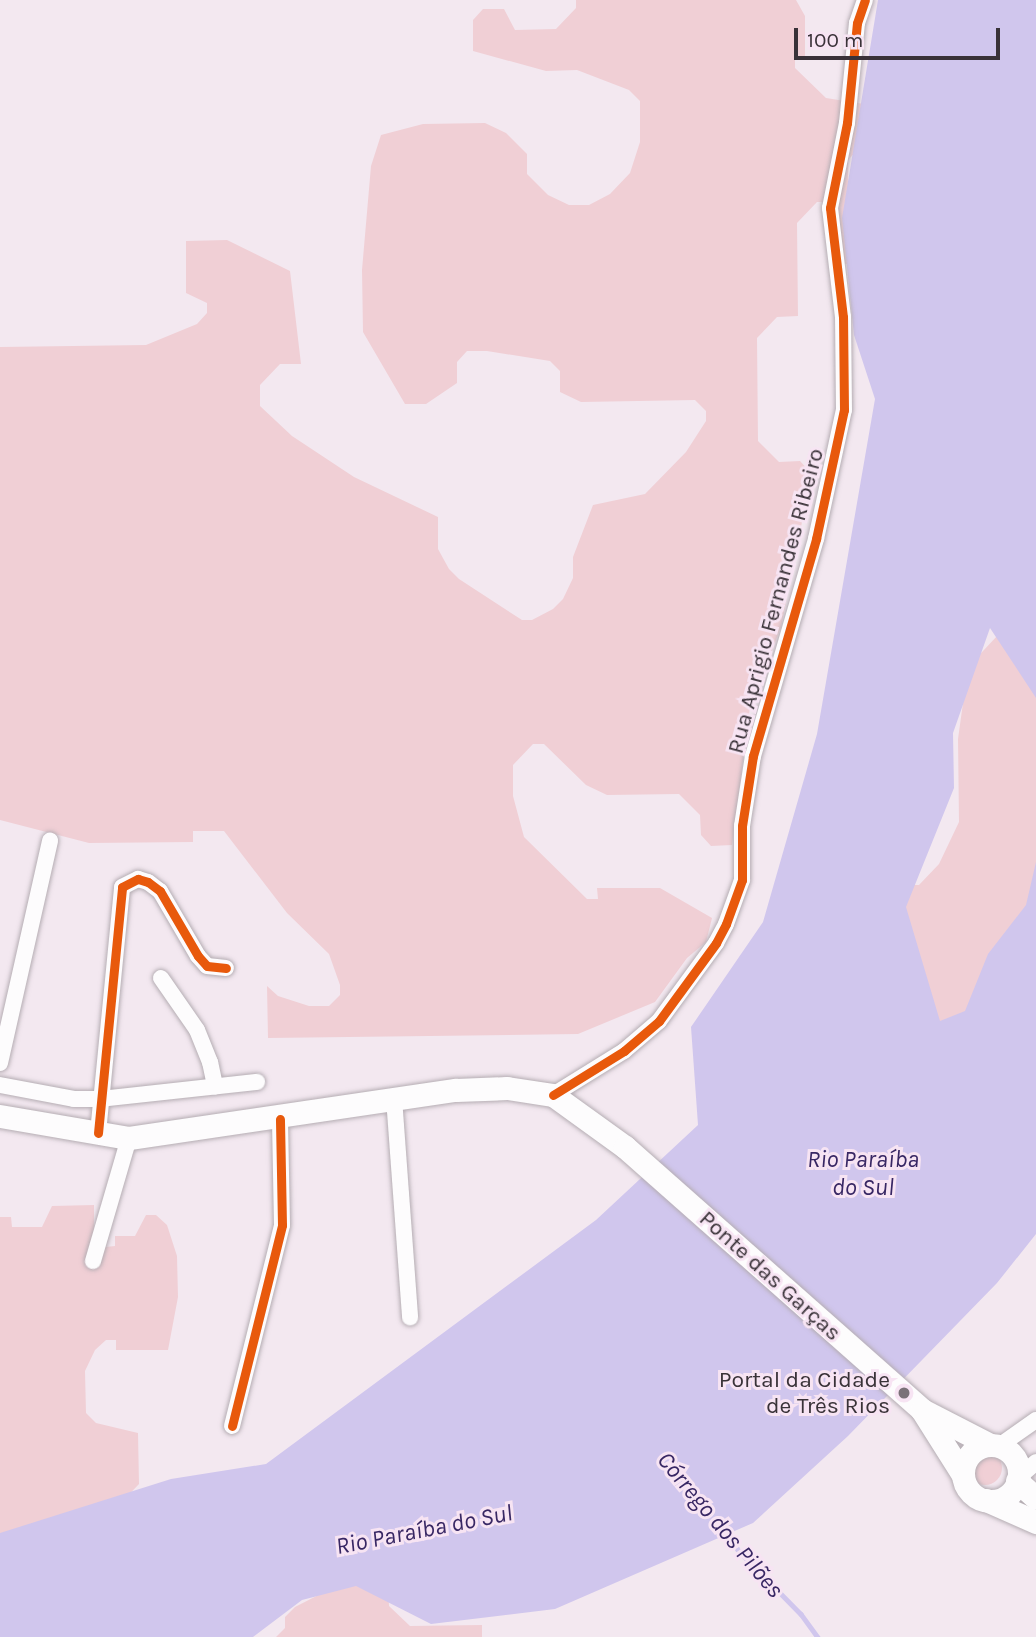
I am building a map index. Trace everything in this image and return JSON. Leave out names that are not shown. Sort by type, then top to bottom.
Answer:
[{"type":"main road","points":[[0,1116],[129,1139],[456,1090],[507,1088],[553,1095]]},
{"type":"main road","name":"Ponte das Garças","points":[[553,1095],[625,1147],[918,1407]]},
{"type":"main road","points":[[918,1407],[1014,1457],[1036,1498]]},
{"type":"main road","points":[[918,1407],[970,1492],[1036,1522]]},
{"type":"main road","points":[[962,1475],[967,1457],[981,1446],[995,1446]]},
{"type":"main road","points":[[986,1500],[1004,1497],[1024,1473]]},
{"type":"street","name":"Rua Aprigio Fernandes Ribeiro","points":[[553,1095],[624,1051],[659,1021],[716,943],[726,924],[741,880],[742,826],[753,755],[816,540],[844,410],[843,317],[831,208],[847,124],[857,23],[865,0]]},
{"type":"street","points":[[0,1063],[50,841]]},
{"type":"street","points":[[98,1133],[122,887],[138,879],[148,881],[160,891],[198,956],[207,966],[226,968]]},
{"type":"street","points":[[161,978],[197,1030],[210,1062],[215,1086]]},
{"type":"street","points":[[0,1085],[74,1100],[100,1100],[257,1082]]},
{"type":"street","points":[[394,1098],[410,1317]]},
{"type":"street","points":[[232,1426],[282,1225],[280,1118]]},
{"type":"street","points":[[93,1261],[129,1139]]},
{"type":"street","points":[[995,1446],[1036,1420]]},
{"type":"shaded area","points":[[576,0],[796,0],[805,16],[805,57],[795,58],[795,68],[826,98],[889,108],[868,139],[848,160],[849,232],[859,264],[839,264],[828,202],[817,202],[797,223],[798,316],[777,317],[757,338],[758,441],[779,462],[800,461],[810,472],[810,482],[781,627],[750,707],[732,845],[711,846],[701,835],[700,815],[679,794],[607,795],[586,785],[544,744],[533,744],[513,765],[513,796],[524,837],[587,899],[598,899],[597,888],[660,888],[712,918],[706,942],[687,958],[655,1002],[578,1034],[268,1038],[267,986],[278,996],[309,1006],[329,1006],[340,995],[340,985],[329,954],[287,913],[224,831],[193,831],[193,842],[89,843],[0,820],[0,347],[146,345],[197,324],[207,313],[207,303],[186,293],[186,241],[227,240],[290,271],[301,364],[280,364],[260,385],[260,406],[292,436],[354,477],[438,517],[438,549],[449,569],[459,579],[522,620],[532,620],[553,609],[563,599],[573,578],[573,557],[593,505],[645,494],[686,452],[706,421],[706,411],[695,400],[581,402],[560,392],[560,371],[550,361],[487,351],[467,351],[457,362],[457,383],[426,404],[405,404],[363,332],[362,270],[371,166],[381,135],[423,124],[485,123],[506,133],[527,154],[527,174],[548,195],[569,205],[589,205],[610,194],[630,173],[640,142],[640,101],[629,90],[577,70],[546,71],[473,51],[473,20],[483,9],[504,9],[515,30],[556,29],[576,8]]},
{"type":"shaded area","points":[[998,635],[1036,676],[1036,934],[931,1061],[898,885],[919,885],[939,864],[959,822],[958,739],[968,667]]},
{"type":"shaded area","points":[[94,1205],[94,1236],[105,1247],[115,1246],[115,1236],[135,1236],[146,1215],[156,1215],[167,1225],[177,1256],[178,1297],[168,1350],[116,1350],[116,1340],[106,1340],[95,1350],[85,1371],[86,1413],[96,1423],[138,1433],[139,1484],[118,1506],[0,1537],[0,1217],[11,1217],[12,1227],[42,1227],[52,1206]]},
{"type":"shaded area","points":[[985,1451],[997,1456],[1002,1468],[997,1480],[985,1485],[973,1480],[968,1468],[973,1456]]},
{"type":"shaded area","points":[[388,1585],[389,1606],[410,1626],[482,1625],[482,1637],[276,1637],[285,1628],[285,1617],[295,1607],[336,1586]]},
{"type":"water","name":"Rio Paraíba do Sul","points":[[878,0],[1036,0],[1036,698],[990,628],[953,733],[954,788],[906,907],[940,1021],[965,1011],[988,954],[1026,905],[1036,862],[1036,1234],[997,1283],[848,1436],[753,1523],[555,1609],[431,1624],[356,1586],[302,1600],[253,1637],[0,1637],[0,1533],[171,1479],[266,1464],[596,1220],[698,1125],[691,1027],[763,922],[817,734],[875,399],[854,335],[842,218]]},
{"type":"waterway","name":"Córrego dos Pilões","points":[[726,1529],[738,1550],[801,1614],[818,1637]]},
{"type":"cycle path","points":[[553,1095],[624,1051],[659,1021],[716,943],[742,880],[742,826],[753,756],[816,539],[844,410],[843,317],[830,208],[847,123],[857,23],[865,0]]},
{"type":"cycle path","points":[[98,1133],[122,887],[138,879],[148,882],[160,891],[198,956],[207,966],[226,968]]},
{"type":"cycle path","points":[[232,1426],[282,1225],[280,1119]]},
{"type":"place","name":"Portal da Cidade de Três Rios","points":[[904,1393]]}]
